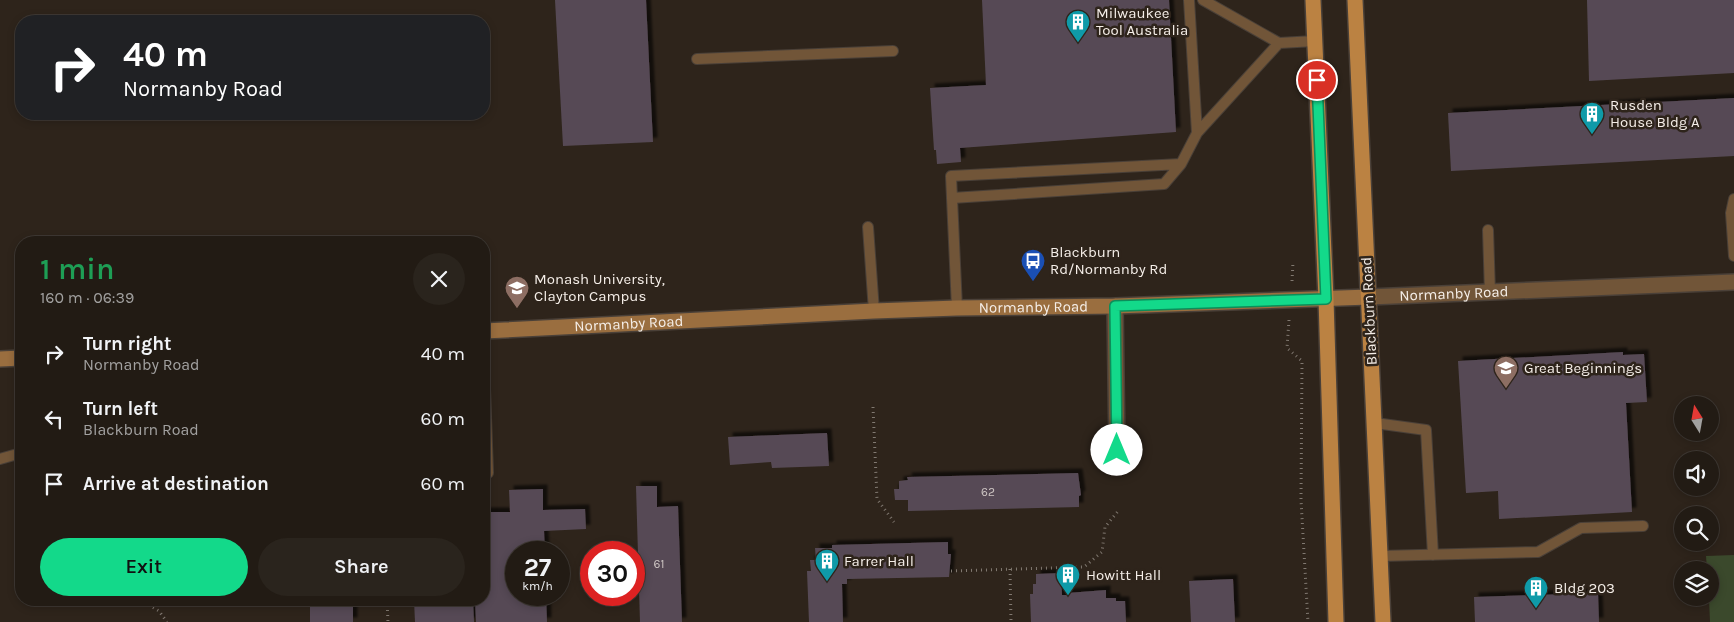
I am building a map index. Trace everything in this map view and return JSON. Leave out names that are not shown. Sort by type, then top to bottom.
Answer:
[{"type":"main road","points":[[1313,0],[1326,299],[1336,622]]},
{"type":"main road","name":"Blackburn Road","points":[[1355,0],[1383,622]]},
{"type":"street","name":"Normanby Road","points":[[490,331],[874,311],[1326,299],[1734,282]]},
{"type":"street","points":[[1115,306],[1117,450]]},
{"type":"street","points":[[0,359],[15,358]]},
{"type":"lane","points":[[1189,0],[1197,133]]},
{"type":"lane","points":[[1203,0],[1278,43],[1315,41]]},
{"type":"lane","points":[[952,198],[1164,184],[1181,164],[1197,133],[1278,43]]},
{"type":"lane","points":[[697,60],[893,51]]},
{"type":"lane","points":[[957,308],[951,176],[1181,164]]},
{"type":"lane","points":[[1734,199],[1731,213],[1734,256]]},
{"type":"lane","points":[[868,227],[874,311]]},
{"type":"lane","points":[[1488,230],[1490,293]]},
{"type":"lane","points":[[1374,423],[1426,430],[1433,555]]},
{"type":"lane","points":[[0,460],[15,455]]},
{"type":"lane","points":[[1380,556],[1538,552],[1581,528],[1643,526]]},
{"type":"path","points":[[1290,300],[1287,348],[1302,361],[1301,500],[1308,622]]},
{"type":"path","points":[[873,407],[876,499],[894,522]]},
{"type":"path","points":[[951,572],[1084,567],[1102,552],[1105,527],[1118,510]]},
{"type":"path","points":[[1010,569],[1011,622]]},
{"type":"path","points":[[150,606],[159,611],[166,622]]},
{"type":"path","points":[[387,606],[388,622]]},
{"type":"green space","points":[[1734,555],[1734,622],[1710,622],[1709,606],[1719,606],[1719,561],[1706,561],[1706,556]]},
{"type":"building","points":[[555,0],[646,0],[653,142],[563,146]]},
{"type":"building","name":"Milwaukee Tool Australia","points":[[982,0],[1169,0],[1176,132],[960,148],[961,162],[937,164],[936,150],[934,150],[930,88],[986,85]]},
{"type":"building","points":[[1587,0],[1734,0],[1734,73],[1589,81]]},
{"type":"building","name":"Rusden House Bldg A","points":[[1734,98],[1734,156],[1451,171],[1448,113]]},
{"type":"building","points":[[1623,352],[1623,355],[1644,354],[1647,402],[1626,403],[1632,512],[1499,519],[1498,491],[1466,493],[1458,361]]},
{"type":"building","points":[[827,433],[829,466],[772,468],[771,462],[730,465],[728,437]]},
{"type":"building","name":"Farrer Hall","points":[[1078,473],[1081,495],[1079,496],[1079,507],[908,511],[908,500],[895,500],[894,489],[899,489],[899,481],[908,480],[907,477]]},
{"type":"building","points":[[636,486],[657,486],[657,507],[678,506],[682,622],[640,622],[640,606],[645,606],[645,541],[638,541]]},
{"type":"building","points":[[543,489],[543,510],[585,509],[586,529],[544,531],[544,541],[505,541],[505,606],[546,606],[547,622],[476,622],[475,606],[490,606],[490,512],[510,512],[509,490]]},
{"type":"building","name":"Farrer Hall","points":[[948,542],[948,554],[951,554],[949,577],[847,579],[847,584],[842,584],[843,622],[809,622],[807,571],[811,571],[810,560],[816,560],[815,548],[832,548],[832,545]]},
{"type":"building","name":"Howitt Hall","points":[[1061,573],[1062,595],[1106,590],[1106,598],[1116,598],[1116,601],[1125,601],[1126,622],[1031,622],[1030,594],[1033,594],[1033,584],[1036,584],[1036,574]]},
{"type":"building","points":[[1233,579],[1235,622],[1191,622],[1189,581]]},
{"type":"building","name":"Bldg 203","points":[[1598,593],[1599,622],[1475,622],[1474,597]]},
{"type":"building","points":[[310,606],[353,606],[353,622],[310,622]]},
{"type":"building","points":[[414,606],[473,606],[474,622],[415,622]]},
{"type":"place","name":"Milwaukee Tool Australia","points":[[1078,43]]},
{"type":"place","name":"Rusden House Bldg A","points":[[1592,135]]},
{"type":"place","name":"Blackburn Rd/Normanby Rd","points":[[1033,282]]},
{"type":"place","name":"Monash University, Clayton Campus","points":[[517,309]]},
{"type":"place","name":"Great Beginnings","points":[[1506,389]]},
{"type":"place","name":"Farrer Hall","points":[[827,582]]},
{"type":"place","name":"Howitt Hall","points":[[1068,596]]},
{"type":"place","name":"Bldg 203","points":[[1536,609]]},
{"type":"route","points":[[1117,450],[1115,306],[1326,299],[1317,80]]}]
